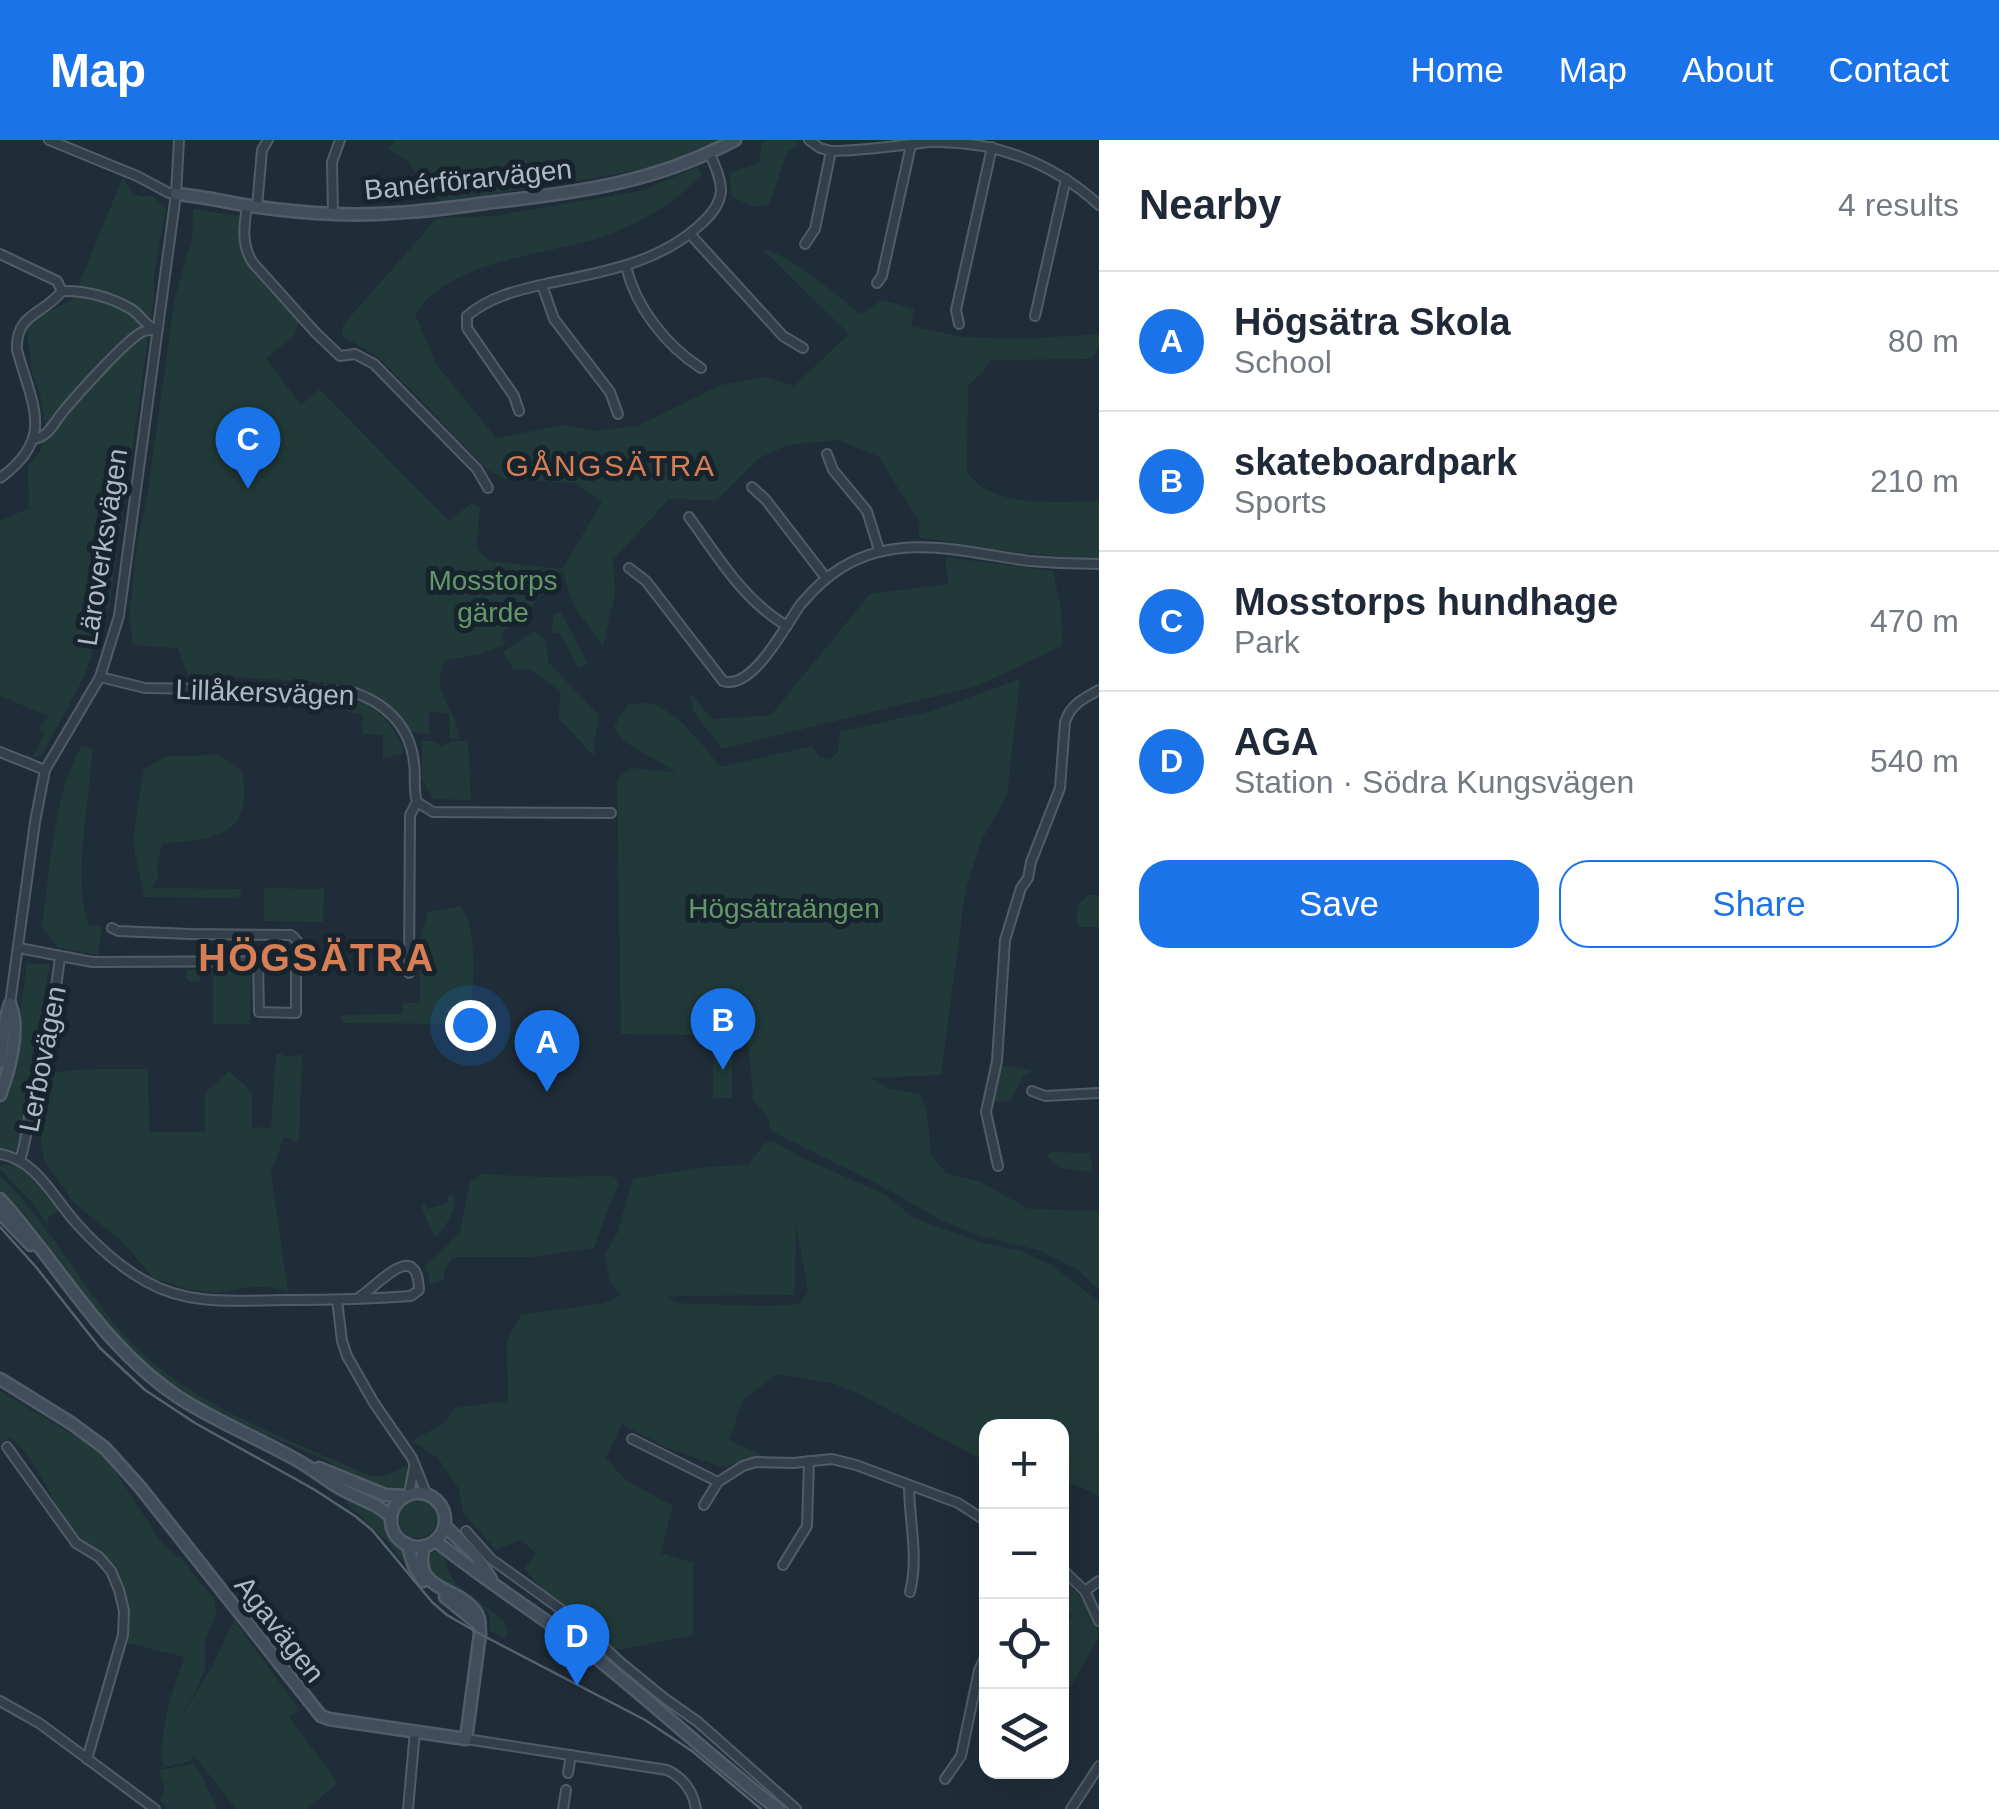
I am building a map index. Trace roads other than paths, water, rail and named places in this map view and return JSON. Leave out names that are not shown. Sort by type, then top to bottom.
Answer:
[{"type":"street","points":[[49,140],[62,142],[176,194]]},
{"type":"street","name":"Läroverksvägen","points":[[0,1062],[5,1004],[19,948],[45,770],[100,677],[119,616],[176,194],[179,140]]},
{"type":"street","points":[[257,140],[262,150]]},
{"type":"street","points":[[268,140],[262,150],[244,232],[246,252],[340,356],[355,354],[374,364],[477,470],[488,488]]},
{"type":"street","points":[[333,214],[332,162],[340,140]]},
{"type":"street","name":"Banérförarvägen","points":[[176,194],[333,214],[432,210],[631,182],[710,154],[735,140]]},
{"type":"street","points":[[809,140],[831,151],[957,141],[992,147],[1033,159],[1099,204]]},
{"type":"street","points":[[876,283],[882,276],[911,145]]},
{"type":"street","points":[[959,324],[956,310],[992,147]]},
{"type":"street","points":[[805,244],[815,228],[831,151]]},
{"type":"street","points":[[519,412],[514,396],[467,328],[470,312],[524,289],[626,266],[663,252],[709,217],[720,198],[720,178],[710,154]]},
{"type":"street","points":[[1034,316],[1066,179]]},
{"type":"street","points":[[690,234],[782,336],[803,348]]},
{"type":"street","points":[[0,254],[57,281],[62,291]]},
{"type":"street","points":[[626,266],[644,309],[684,357],[701,368]]},
{"type":"street","points":[[542,285],[554,319],[610,392],[618,414]]},
{"type":"street","points":[[62,291],[87,292],[134,310],[148,327],[157,330]]},
{"type":"street","points":[[0,478],[22,459],[34,439],[36,416],[16,341],[25,320],[62,291]]},
{"type":"street","points":[[34,439],[50,431],[62,412],[127,344],[146,330],[157,330]]},
{"type":"street","points":[[828,454],[833,470],[867,512],[880,550]]},
{"type":"street","points":[[752,487],[826,578]]},
{"type":"street","points":[[690,517],[751,600],[786,626]]},
{"type":"street","points":[[629,568],[646,580],[727,682],[738,682],[763,660],[799,607],[826,578],[880,550],[916,546],[1032,561],[1099,564]]},
{"type":"street","name":"Lillåkersvägen","points":[[100,677],[145,688],[337,690],[366,696],[391,712],[408,739],[418,802],[410,815],[409,973]]},
{"type":"street","points":[[998,1166],[986,1112],[997,1062],[1008,923],[1060,788],[1064,722],[1075,702],[1099,690]]},
{"type":"street","points":[[0,752],[45,770]]},
{"type":"street","points":[[418,802],[433,812],[611,813]]},
{"type":"street","points":[[112,928],[172,934],[291,935],[301,949],[296,961],[296,1012],[259,1012],[258,962]]},
{"type":"street","points":[[19,948],[92,962],[296,961]]},
{"type":"street","name":"Lerbovägen","points":[[20,1160],[48,1038],[60,957]]},
{"type":"street","name":"Läroverksvägen","points":[[0,1095],[8,1072],[15,1022],[5,1004]]},
{"type":"street","points":[[1032,1091],[1045,1096],[1099,1094]]},
{"type":"street","name":"Lerbovägen","points":[[0,1158],[20,1160],[32,1168],[76,1224],[136,1276],[188,1298],[337,1300],[411,1296],[419,1290],[418,1276],[411,1268],[397,1267],[358,1298]]},
{"type":"street","points":[[0,1199],[32,1235],[59,1275]]},
{"type":"street","points":[[0,1213],[59,1275],[112,1340],[152,1379],[206,1413],[299,1461],[384,1495],[426,1493]]},
{"type":"street","points":[[337,1300],[347,1356],[412,1458],[426,1493],[445,1512],[445,1526],[430,1544],[422,1564],[426,1574],[474,1609],[479,1618],[466,1739]]},
{"type":"street","name":"Agavägen","points":[[0,1379],[105,1448],[321,1716],[667,1770],[688,1788],[696,1809]]},
{"type":"street","points":[[632,1439],[718,1482]]},
{"type":"street","points":[[7,1447],[76,1543],[105,1563],[119,1590],[124,1611],[123,1635],[87,1759]]},
{"type":"street","points":[[704,1505],[718,1482],[756,1462],[832,1459],[958,1504],[979,1517]]},
{"type":"street","points":[[299,1461],[391,1517]]},
{"type":"street","points":[[783,1565],[807,1526],[809,1461]]},
{"type":"street","points":[[414,1467],[408,1495],[396,1504],[391,1517],[394,1532],[407,1544],[424,1582],[479,1624]]},
{"type":"street","points":[[909,1485],[915,1558],[910,1592]]},
{"type":"street","points":[[445,1526],[476,1556],[494,1584]]},
{"type":"street","points":[[466,1531],[491,1559],[573,1618],[796,1809]]},
{"type":"street","points":[[407,1544],[430,1544],[494,1584],[587,1651],[778,1809]]},
{"type":"street","points":[[1069,1576],[1086,1591],[1099,1621]]},
{"type":"street","points":[[1086,1591],[1099,1581]]},
{"type":"street","points":[[945,1779],[961,1756],[979,1670]]},
{"type":"street","points":[[0,1701],[40,1724],[155,1809]]},
{"type":"street","points":[[408,1809],[415,1731]]},
{"type":"street","points":[[568,1773],[571,1755]]},
{"type":"street","points":[[1071,1809],[1099,1766]]},
{"type":"street","points":[[562,1809],[566,1790]]},
{"type":"tram line","points":[[0,1227],[100,1348],[145,1390],[355,1516],[447,1615],[645,1720],[692,1751],[761,1809]]},
{"type":"place","name":"Mosstorps hundhage","points":[[248,489]]},
{"type":"place","name":"skateboardpark","points":[[723,1070]]},
{"type":"place","name":"Högsätra Skola","points":[[547,1092]]},
{"type":"place","name":"AGA","points":[[577,1686]]},
{"type":"district","name":"GÅNGSÄTRA","points":[[611,466]]},
{"type":"district","name":"HÖGSÄTRA","points":[[317,958]]},
{"type":"park label","name":"Mosstorps gärde","points":[[493,596]]},
{"type":"park label","name":"Högsätraängen","points":[[784,908]]}]
